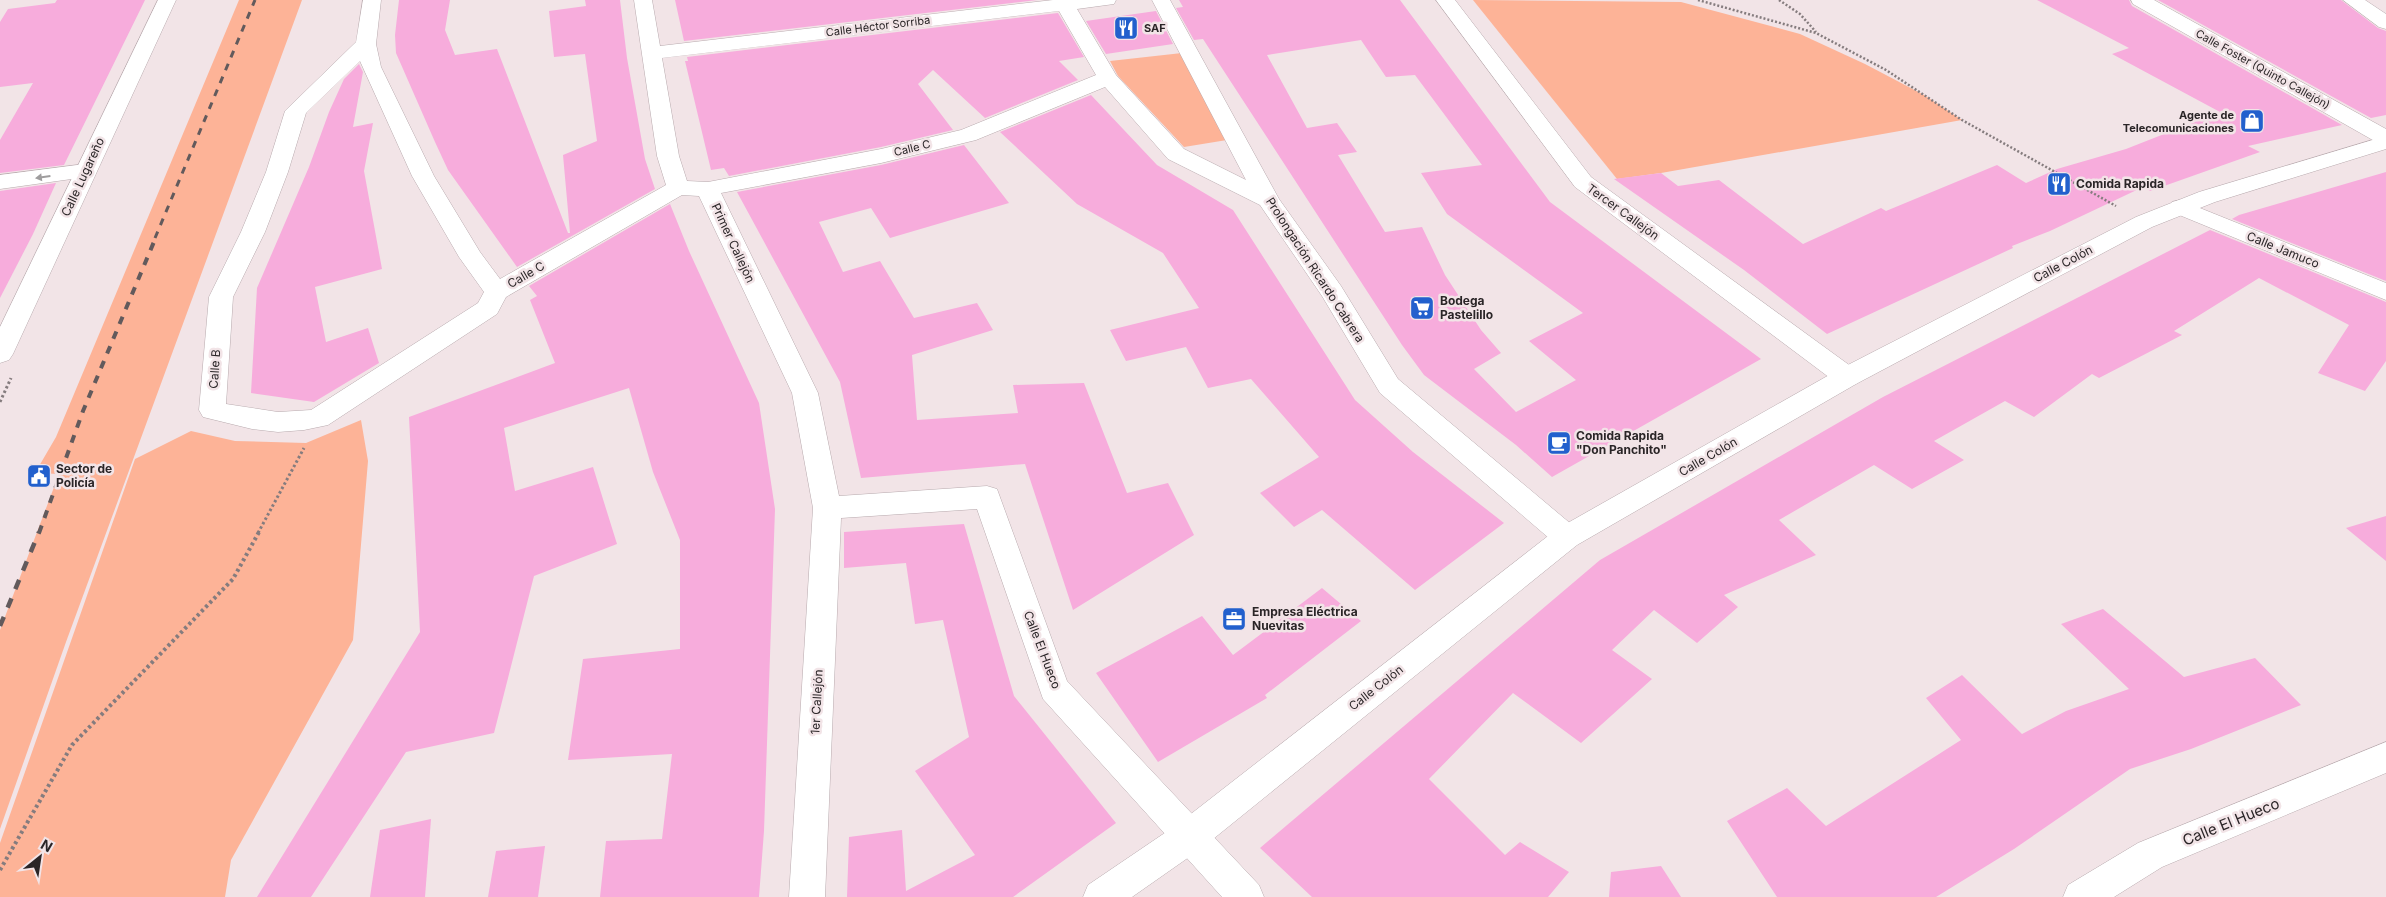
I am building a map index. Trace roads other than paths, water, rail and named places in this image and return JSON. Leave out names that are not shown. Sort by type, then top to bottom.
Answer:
[{"type":"street","name":"Calle Lugareño","points":[[0,354],[167,0]]},
{"type":"street","points":[[372,0],[366,44],[371,67],[423,176],[471,257],[491,283]]},
{"type":"street","points":[[643,0],[668,156],[678,188]]},
{"type":"street","name":"Calle Héctor Sorriba","points":[[650,53],[1063,2],[1107,0]]},
{"type":"street","name":"Prolongación Ricardo Cabrera","points":[[1161,0],[1268,200],[1332,292],[1389,386],[1567,537]]},
{"type":"street","name":"Tercer Callejón","points":[[1445,0],[1582,182],[1847,377]]},
{"type":"street","name":"Calle Foster (Quinto Callejón)","points":[[2140,0],[2386,140]]},
{"type":"street","points":[[2352,0],[2386,23]]},
{"type":"street","points":[[1063,2],[1108,78],[1176,154],[1268,200]]},
{"type":"street","name":"Calle B","points":[[366,44],[296,111],[277,172],[253,232],[221,297],[212,410],[263,422],[300,423],[318,418],[488,308],[491,283]]},
{"type":"street","name":"Calle C","points":[[708,189],[881,156],[968,135],[1108,78]]},
{"type":"street","name":"Calle Colón","points":[[1101,897],[1190,836],[1567,537],[1847,377],[2144,222],[2180,208],[2386,140]]},
{"type":"street","points":[[0,182],[86,171]]},
{"type":"street","name":"Calle C","points":[[491,283],[678,188]]},
{"type":"street","name":"Primer Callejón","points":[[678,188],[708,189],[805,393],[827,508]]},
{"type":"street","name":"Calle Jamuco","points":[[2180,208],[2386,292]]},
{"type":"street","name":"Calle El Hueco","points":[[827,508],[987,496],[1054,689],[1246,897]]},
{"type":"street","name":"1er Callejón","points":[[807,897],[827,508]]},
{"type":"street","name":"Calle El Hueco","points":[[2082,897],[2150,855],[2386,757]]},
{"type":"railway","points":[[155,238],[255,0]]},
{"type":"railway","points":[[39,533],[83,411],[156,237]]},
{"type":"railway","points":[[0,626],[39,532]]},
{"type":"place","name":"SAF","points":[[1126,28]]},
{"type":"place","name":"Agente de Telecomunicaciones","points":[[2252,121]]},
{"type":"place","name":"Comida Rapida","points":[[2059,184]]},
{"type":"place","name":"Bodega Pastelillo","points":[[1422,308]]},
{"type":"place","name":"Comida Rapida \"Don Panchito\"","points":[[1559,443]]},
{"type":"place","name":"Sector de Policía","points":[[39,476]]},
{"type":"place","name":"Empresa Eléctrica Nuevitas","points":[[1234,619]]}]
